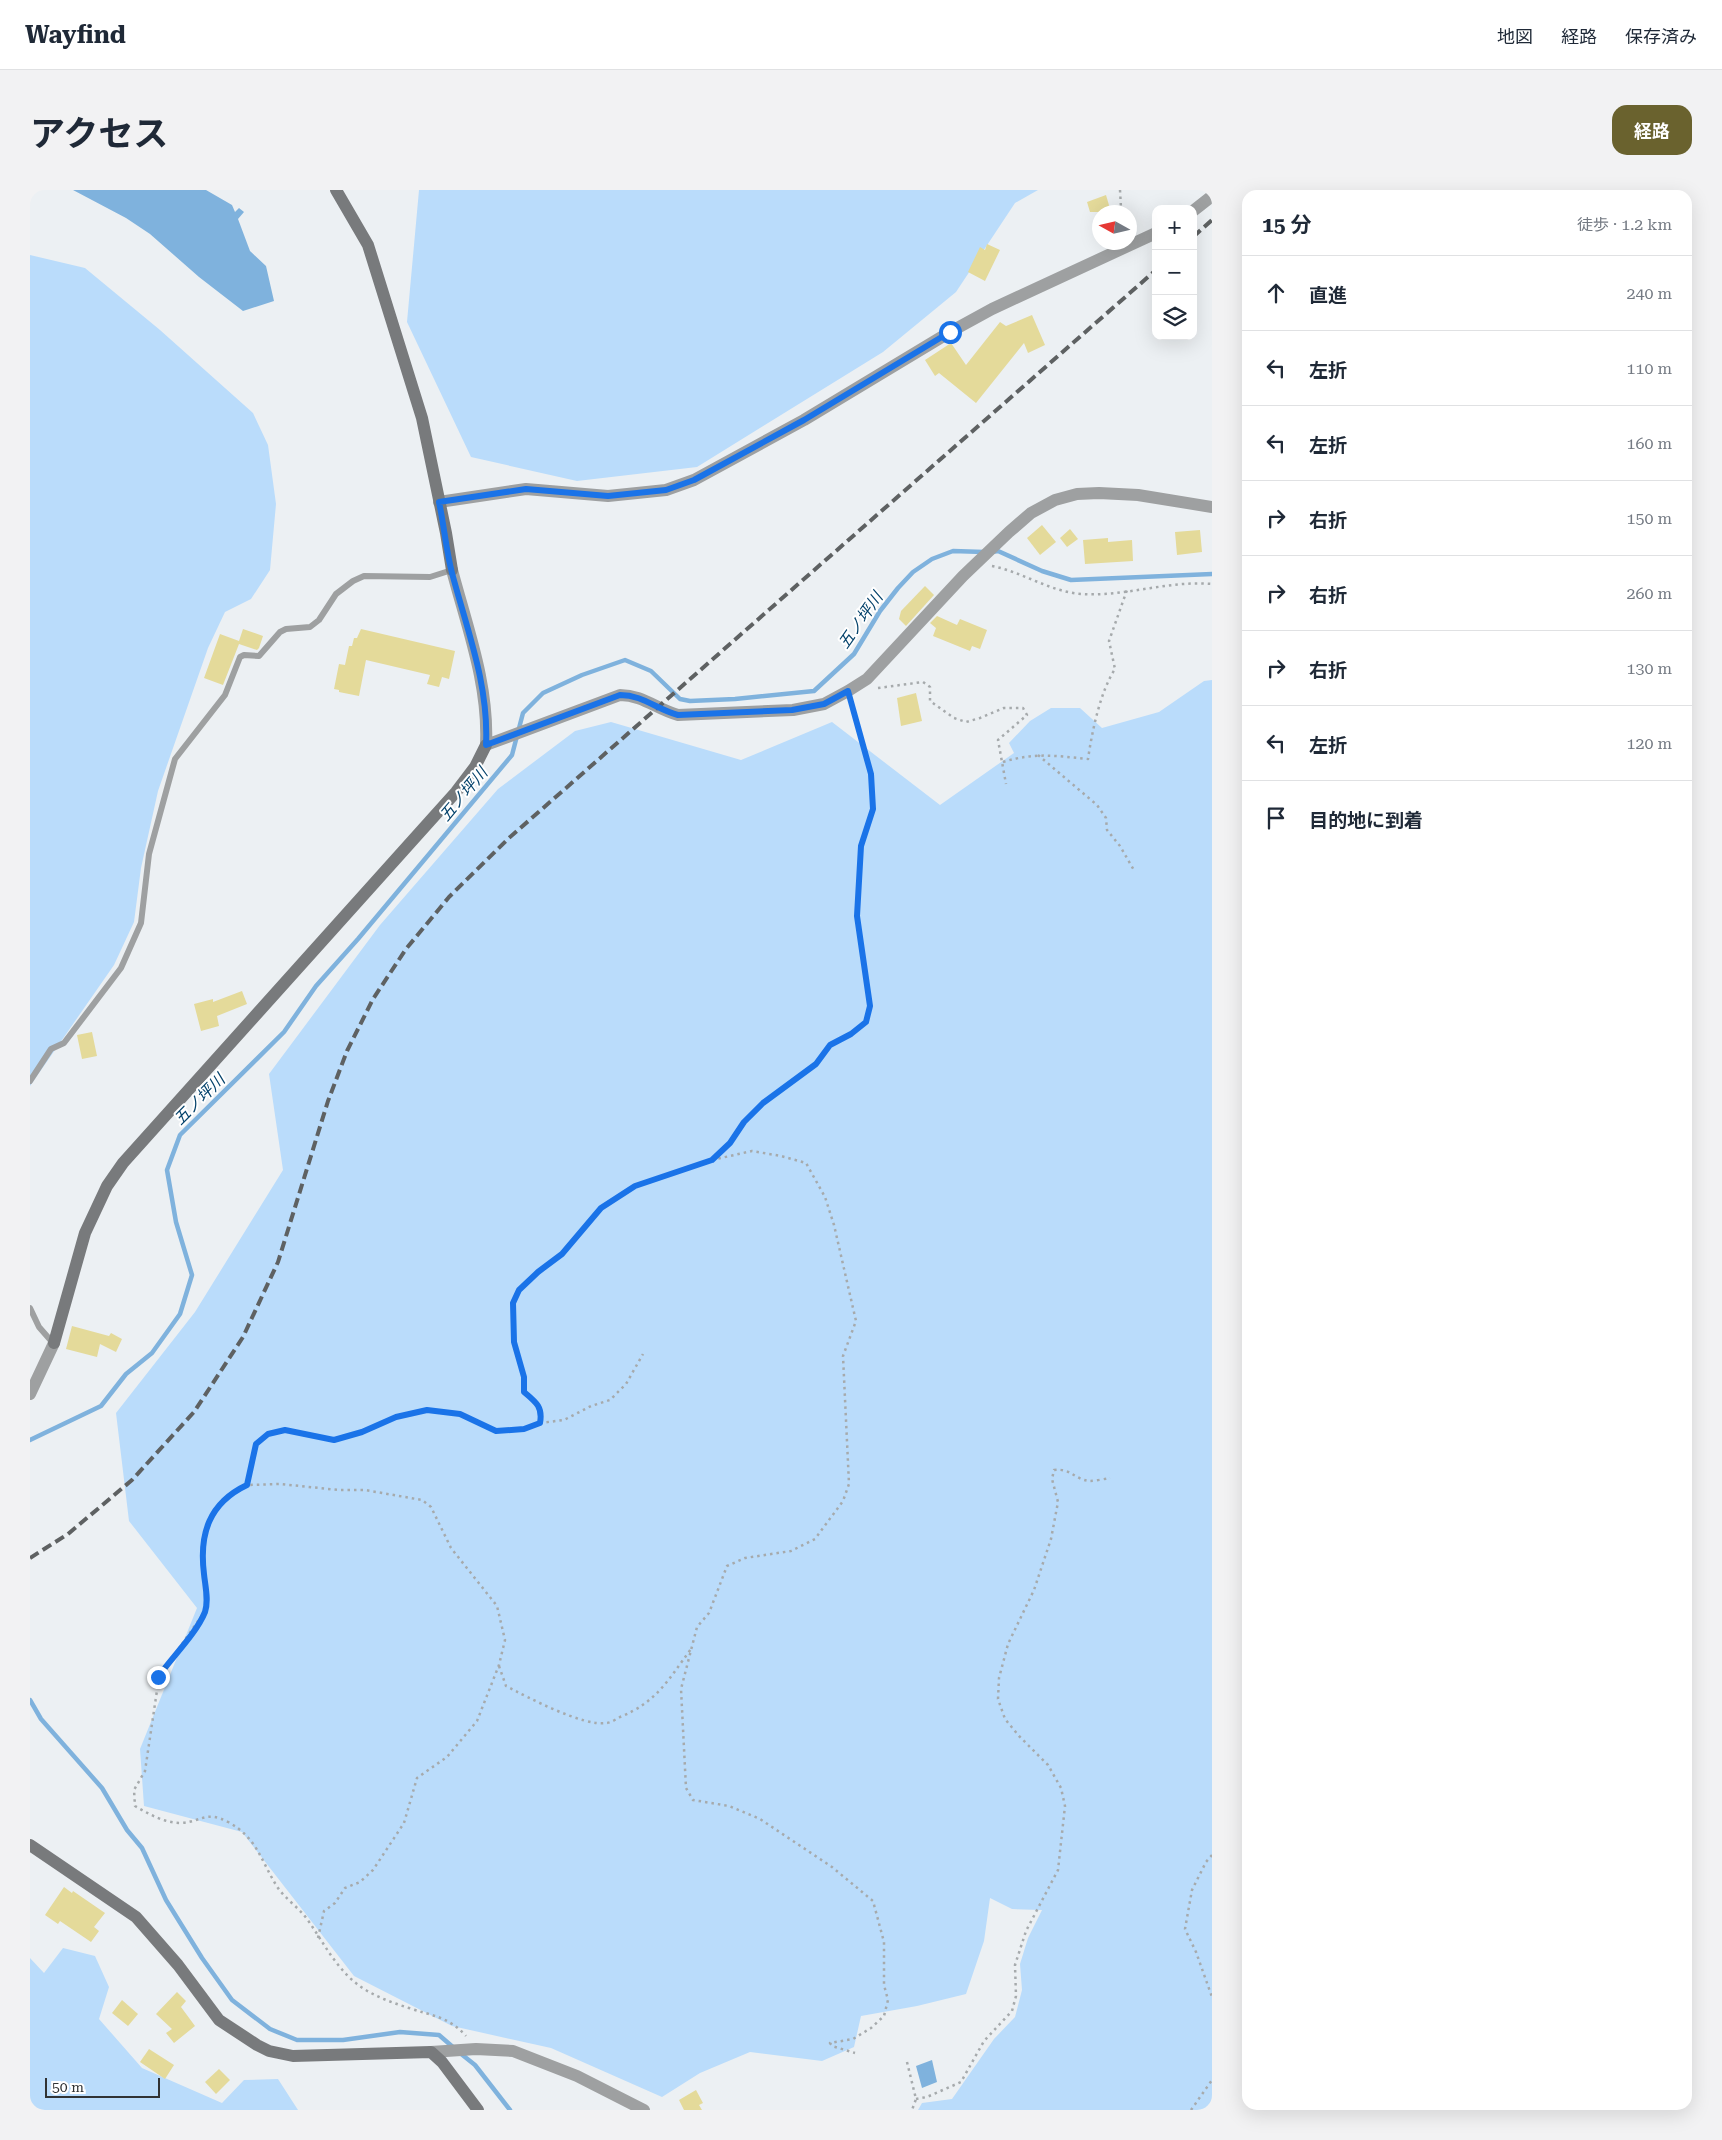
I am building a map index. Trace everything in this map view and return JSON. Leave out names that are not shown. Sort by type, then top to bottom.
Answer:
[{"type":"street","points":[[30,1394],[54,1344],[84,1234],[107,1186],[124,1163],[456,792],[475,767],[486,745],[487,721],[483,686],[452,570],[422,418],[368,245],[336,190]]},
{"type":"street","points":[[1197,208],[1212,196]]},
{"type":"street","points":[[439,502],[526,489],[608,496],[666,490],[694,480],[804,420],[950,332],[992,309],[1152,235]]},
{"type":"street","points":[[486,745],[620,695],[633,695],[650,702],[662,711],[678,715],[792,710],[824,704],[867,679],[974,566],[1031,513],[1055,500],[1077,494],[1099,493],[1138,495],[1212,507]]},
{"type":"street","points":[[30,1845],[136,1917],[178,1965],[219,2020],[269,2051],[293,2056],[431,2052],[476,2048],[513,2051],[577,2076],[644,2110]]},
{"type":"street","points":[[431,2052],[442,2062],[478,2110]]},
{"type":"lane","points":[[30,1081],[51,1049],[64,1042],[121,968],[141,923],[149,854],[175,759],[225,696],[240,657],[244,655],[260,656],[280,632],[286,629],[310,627],[319,620],[343,587],[358,578],[364,576],[430,576],[452,570]]},
{"type":"lane","points":[[30,1308],[39,1327],[54,1344]]},
{"type":"path","points":[[1120,190],[1121,205]]},
{"type":"path","points":[[974,566],[1008,569],[1052,589],[1080,594],[1212,584]]},
{"type":"path","points":[[1002,762],[1037,754],[1088,759],[1091,740],[1109,678],[1115,670],[1110,641],[1128,590]]},
{"type":"path","points":[[877,688],[923,682],[930,687],[930,701],[954,718],[966,722],[1004,708],[1023,708],[1027,715],[998,740],[1006,784]]},
{"type":"path","points":[[712,1160],[730,1143],[744,1122],[763,1103],[816,1064],[830,1045],[851,1034],[866,1022],[870,1006],[857,916],[861,846],[873,809],[871,774],[848,691]]},
{"type":"path","points":[[1037,754],[1097,805],[1106,818],[1107,830],[1120,846],[1135,872]]},
{"type":"path","points":[[540,1423],[542,1412],[537,1402],[524,1392],[524,1377],[514,1342],[513,1303],[519,1290],[538,1272],[562,1254],[601,1208],[635,1186],[712,1160],[752,1151],[782,1156],[806,1163],[825,1197],[834,1226],[856,1321],[843,1356],[849,1484],[843,1501],[815,1539],[791,1551],[746,1558],[727,1566],[710,1613],[698,1627],[681,1689],[686,1788],[693,1800],[729,1806],[760,1819],[832,1867],[873,1901],[884,1942],[884,1985],[888,2000],[884,2016],[871,2028],[853,2039],[830,2043],[832,2046],[855,2053]]},
{"type":"path","points":[[247,1485],[256,1444],[268,1434],[285,1430],[334,1440],[362,1432],[396,1417],[427,1410],[460,1414],[496,1431],[524,1429],[540,1423],[564,1420],[591,1406],[610,1400],[626,1384],[643,1354]]},
{"type":"path","points":[[916,2098],[927,2097],[961,2082],[984,2041],[1012,2011],[1016,1996],[1015,1965],[1026,1931],[1058,1870],[1066,1806],[1061,1788],[1048,1765],[1018,1736],[1005,1719],[998,1699],[999,1678],[1008,1644],[1034,1590],[1051,1539],[1058,1502],[1052,1480],[1054,1470],[1065,1468],[1079,1478],[1090,1481],[1110,1478]]},
{"type":"path","points":[[318,1938],[324,1911],[335,1903],[346,1888],[360,1882],[373,1870],[404,1823],[417,1778],[447,1757],[477,1721],[499,1665],[505,1640],[497,1606],[451,1548],[431,1507],[422,1500],[365,1490],[339,1490],[280,1484],[247,1485],[222,1500],[205,1532],[202,1554],[206,1596],[205,1611],[158,1677],[145,1771],[134,1790],[135,1806],[168,1822],[183,1823],[210,1816],[228,1822],[249,1837],[280,1890],[305,1916],[318,1938],[326,1951],[364,1990],[410,2009],[438,2016],[451,2022],[465,2034],[476,2048]]},
{"type":"path","points":[[499,1665],[506,1686],[540,1704],[578,1719],[606,1724],[640,1709],[647,1703],[660,1691],[692,1648]]},
{"type":"path","points":[[1212,1855],[1206,1862],[1192,1890],[1185,1929],[1196,1952],[1212,1997]]},
{"type":"path","points":[[907,2062],[916,2098],[912,2110]]},
{"type":"path","points":[[1191,2110],[1212,2080]]},
{"type":"shaded area","points":[[73,190],[206,190],[232,205],[235,212],[239,208],[244,212],[238,219],[250,251],[266,266],[274,301],[243,311],[199,277],[150,234],[126,218]]},
{"type":"shaded area","points":[[419,190],[1038,190],[1015,203],[956,292],[883,352],[697,467],[577,481],[471,457],[407,322]]},
{"type":"shaded area","points":[[30,255],[85,268],[160,330],[253,413],[268,445],[276,504],[270,570],[251,599],[225,612],[208,648],[158,791],[141,868],[134,922],[114,965],[30,1086]]},
{"type":"shaded area","points":[[1212,680],[1212,2110],[918,2110],[922,2103],[952,2099],[994,2039],[1015,2017],[1022,1990],[1020,1964],[1028,1938],[1042,1910],[1012,1909],[990,1898],[984,1941],[966,1994],[917,2006],[861,2016],[854,2047],[822,2061],[750,2052],[700,2073],[662,2097],[551,2048],[452,2026],[354,1976],[242,1832],[144,1806],[140,1749],[197,1608],[129,1521],[116,1413],[195,1312],[283,1170],[269,1074],[380,925],[498,789],[575,731],[611,722],[741,760],[832,722],[940,805],[1014,753],[1009,743],[1030,721],[1051,708],[1080,708],[1102,728],[1159,712],[1204,681]]},
{"type":"shaded area","points":[[63,1948],[95,1956],[109,1987],[99,2019],[142,2068],[222,2103],[244,2080],[278,2079],[298,2110],[30,2110],[30,1958],[44,1973]]},
{"type":"shaded area","points":[[932,2060],[937,2082],[922,2088],[916,2066]]},
{"type":"building","points":[[1106,195],[1109,205],[1092,205],[1092,212],[1090,212],[1087,202]]},
{"type":"building","points":[[987,244],[1000,250],[985,281],[968,272],[980,247],[985,250]]},
{"type":"building","points":[[1032,315],[1045,345],[1028,353],[1024,343],[976,403],[939,373],[935,376],[925,360],[951,343],[966,365],[1000,322],[1006,326]]},
{"type":"building","points":[[1042,525],[1056,542],[1040,555],[1027,538]]},
{"type":"building","points":[[1070,529],[1078,539],[1067,547],[1060,538]]},
{"type":"building","points":[[1200,530],[1202,552],[1177,555],[1175,532]]},
{"type":"building","points":[[1108,538],[1108,542],[1132,540],[1133,561],[1085,564],[1083,540]]},
{"type":"building","points":[[925,586],[934,595],[906,626],[899,619],[901,611]]},
{"type":"building","points":[[937,616],[957,625],[960,619],[987,630],[980,649],[972,646],[970,651],[933,636],[936,628],[930,623]]},
{"type":"building","points":[[243,629],[263,636],[259,648],[257,650],[239,644],[223,685],[204,678],[220,634],[239,641]]},
{"type":"building","points":[[361,629],[455,651],[449,679],[442,677],[439,687],[427,684],[430,675],[366,660],[359,696],[339,692],[339,690],[334,689],[339,664],[345,665],[349,646],[352,646],[354,638],[357,638]]},
{"type":"building","points":[[916,693],[922,721],[901,726],[897,698]]},
{"type":"building","points":[[242,991],[247,1004],[217,1016],[219,1026],[201,1031],[194,1004],[213,999],[213,1002]]},
{"type":"building","points":[[92,1032],[97,1056],[82,1059],[77,1035]]},
{"type":"building","points":[[72,1326],[109,1336],[111,1333],[122,1339],[116,1352],[100,1344],[97,1357],[66,1349]]},
{"type":"building","points":[[64,1887],[105,1913],[94,1927],[99,1931],[91,1942],[60,1921],[58,1924],[45,1915]]},
{"type":"building","points":[[177,1992],[186,2001],[181,2007],[195,2026],[174,2043],[166,2033],[172,2029],[156,2014]]},
{"type":"building","points":[[122,2000],[138,2014],[128,2026],[112,2013]]},
{"type":"building","points":[[149,2049],[174,2065],[165,2079],[140,2062]]},
{"type":"building","points":[[219,2069],[230,2080],[216,2094],[205,2082]]},
{"type":"building","points":[[696,2090],[703,2103],[699,2105],[702,2110],[684,2110],[679,2100]]},
{"type":"waterway","name":"五ノ坪川","points":[[30,1440],[101,1406],[126,1374],[152,1353],[180,1314],[192,1275],[176,1222],[167,1170],[180,1135],[284,1032],[316,986],[358,939],[512,755],[523,713],[543,693],[582,675],[625,660],[651,671],[680,699],[690,701],[735,699],[814,691],[854,654],[880,611],[913,572],[932,559],[953,551],[984,552]]},
{"type":"waterway","name":"五ノ坪川","points":[[992,552],[998,551],[1042,571],[1071,580],[1212,574]]},
{"type":"waterway","points":[[30,1700],[41,1719],[102,1788],[127,1830],[142,1848],[166,1900],[202,1958],[232,2000],[270,2029],[297,2040],[343,2040],[400,2032],[439,2035],[454,2048]]},
{"type":"waterway","points":[[460,2053],[475,2065],[510,2110]]},
{"type":"railway","points":[[1197,233],[1212,220]]},
{"type":"railway","points":[[30,1558],[68,1534],[132,1480],[194,1412],[243,1337],[278,1262],[328,1101],[347,1051],[373,999],[406,949],[449,897],[509,838],[1152,274]]},
{"type":"route","points":[[158,1677],[205,1611],[206,1596],[202,1554],[205,1532],[222,1500],[247,1485],[256,1444],[268,1434],[285,1430],[334,1440],[362,1432],[396,1417],[427,1410],[460,1414],[496,1431],[524,1429],[540,1423],[542,1412],[537,1402],[524,1392],[524,1377],[514,1342],[513,1303],[519,1290],[538,1272],[562,1254],[601,1208],[635,1186],[712,1160],[730,1143],[744,1122],[763,1103],[816,1064],[830,1045],[851,1034],[866,1022],[870,1006],[857,916],[861,846],[873,809],[871,774],[848,691],[824,704],[792,710],[678,715],[662,711],[650,702],[633,695],[620,695],[486,745],[487,721],[483,686],[452,570],[439,502],[526,489],[608,496],[666,490],[694,480],[804,420],[950,332]]}]
